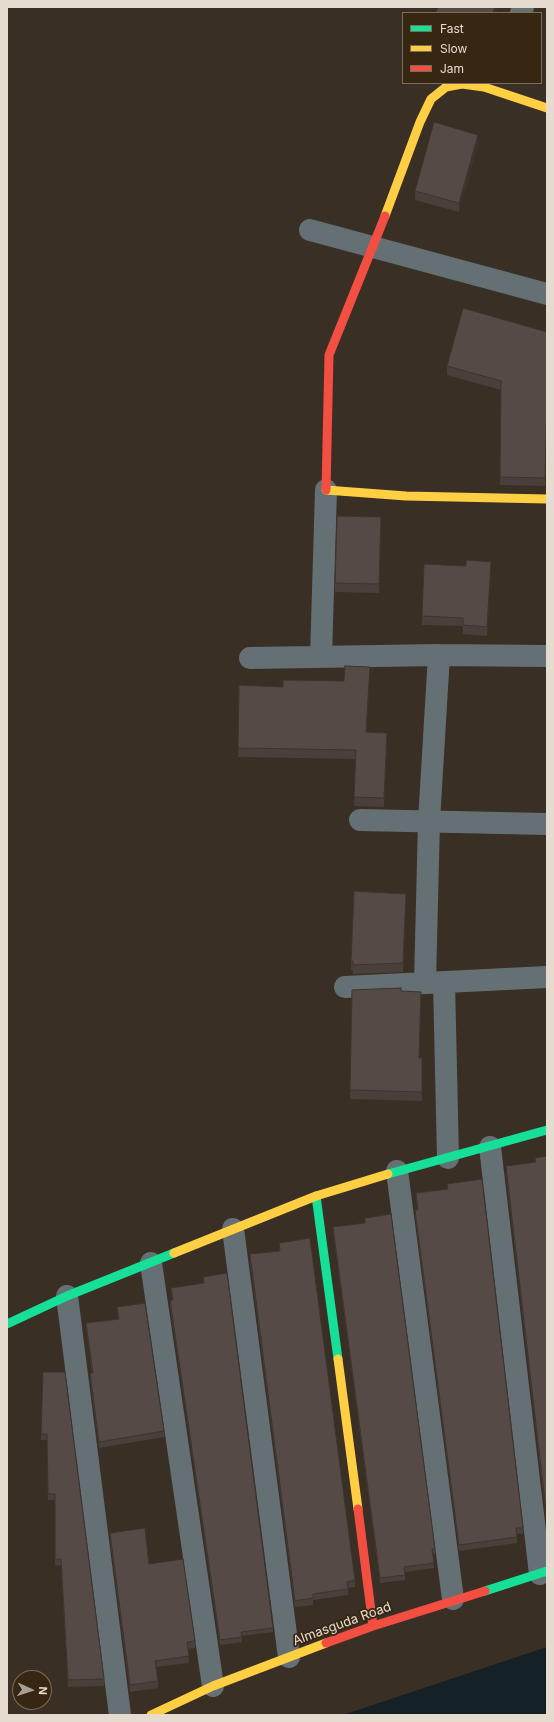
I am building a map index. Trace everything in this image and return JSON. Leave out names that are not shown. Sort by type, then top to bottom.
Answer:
[{"type":"street","points":[[321,657],[329,355],[373,248],[420,122],[431,99],[446,87],[462,84],[501,88],[547,108]]},
{"type":"street","points":[[310,230],[547,294]]},
{"type":"street","points":[[326,490],[406,496],[547,499]]},
{"type":"street","points":[[439,655],[429,821],[435,983],[448,1158]]},
{"type":"street","points":[[250,658],[439,655],[547,656]]},
{"type":"street","points":[[360,820],[547,824]]},
{"type":"street","points":[[345,987],[547,977]]},
{"type":"street","points":[[7,1324],[67,1296],[316,1196],[397,1171],[490,1147],[547,1130]]},
{"type":"street","points":[[490,1147],[543,1573]]},
{"type":"street","points":[[397,1171],[453,1600]]},
{"type":"street","points":[[316,1196],[373,1626]]},
{"type":"street","points":[[233,1229],[289,1657]]},
{"type":"street","points":[[151,1262],[213,1686]]},
{"type":"street","points":[[67,1296],[120,1715]]},
{"type":"street","name":"Almasguda Road","points":[[151,1715],[213,1686],[373,1626],[543,1573]]},
{"type":"shaded area","points":[[547,1647],[547,1715],[343,1715]]},
{"type":"building","points":[[438,7],[495,7],[493,12],[436,12]]},
{"type":"building","points":[[434,122],[478,135],[459,203],[415,191]]},
{"type":"building","points":[[463,308],[547,332],[545,478],[500,477],[501,381],[447,366]]},
{"type":"building","points":[[337,516],[381,517],[379,584],[335,583]]},
{"type":"building","points":[[466,560],[491,562],[487,627],[463,625],[463,618],[422,616],[424,564],[466,566]]},
{"type":"building","points":[[345,666],[370,667],[366,732],[387,733],[384,798],[354,797],[356,750],[238,748],[239,685],[283,687],[283,680],[344,681]]},
{"type":"building","points":[[354,891],[406,894],[403,963],[353,965],[353,961],[351,961]]},
{"type":"building","points":[[401,988],[401,991],[421,992],[419,1058],[422,1058],[422,1092],[350,1090],[352,990]]},
{"type":"building","points":[[547,1156],[547,1519],[506,1166],[536,1162],[535,1158]]},
{"type":"building","points":[[482,1179],[523,1528],[516,1528],[517,1537],[459,1545],[415,1210],[418,1210],[416,1193],[448,1189],[447,1184]]},
{"type":"building","points":[[391,1214],[435,1549],[432,1549],[434,1563],[404,1567],[405,1575],[380,1578],[333,1227],[365,1223],[365,1218]]},
{"type":"building","points":[[310,1238],[355,1580],[347,1582],[348,1589],[313,1594],[313,1598],[295,1601],[250,1254],[280,1251],[279,1243]]},
{"type":"building","points":[[227,1273],[273,1628],[241,1632],[242,1637],[220,1640],[170,1300],[173,1300],[171,1288],[204,1283],[203,1277]]},
{"type":"building","points":[[145,1303],[164,1431],[99,1442],[90,1373],[93,1373],[86,1323],[119,1319],[117,1307]]},
{"type":"building","points":[[43,1372],[65,1372],[104,1679],[68,1680],[61,1559],[55,1559],[55,1494],[48,1494],[47,1434],[41,1434]]},
{"type":"building","points":[[145,1528],[149,1564],[183,1559],[195,1641],[187,1642],[189,1656],[155,1661],[158,1681],[130,1685],[110,1533]]},
{"type":"traffic: fast","points":[[388,1174],[547,1130]]},
{"type":"traffic: fast","points":[[316,1196],[338,1359]]},
{"type":"traffic: fast","points":[[7,1324],[67,1296],[174,1253]]},
{"type":"traffic: fast","points":[[485,1591],[547,1571]]},
{"type":"traffic: slow","points":[[385,216],[420,122],[431,99],[446,87],[462,84],[484,87],[547,108]]},
{"type":"traffic: slow","points":[[326,490],[406,496],[547,499]]},
{"type":"traffic: slow","points":[[174,1253],[316,1196],[388,1174]]},
{"type":"traffic: slow","points":[[338,1359],[358,1509]]},
{"type":"traffic: slow","points":[[151,1715],[213,1686],[326,1643]]},
{"type":"traffic: jam","points":[[326,490],[329,355],[385,216]]},
{"type":"traffic: jam","points":[[358,1509],[373,1626]]},
{"type":"traffic: jam","points":[[326,1643],[373,1626],[485,1591]]}]
